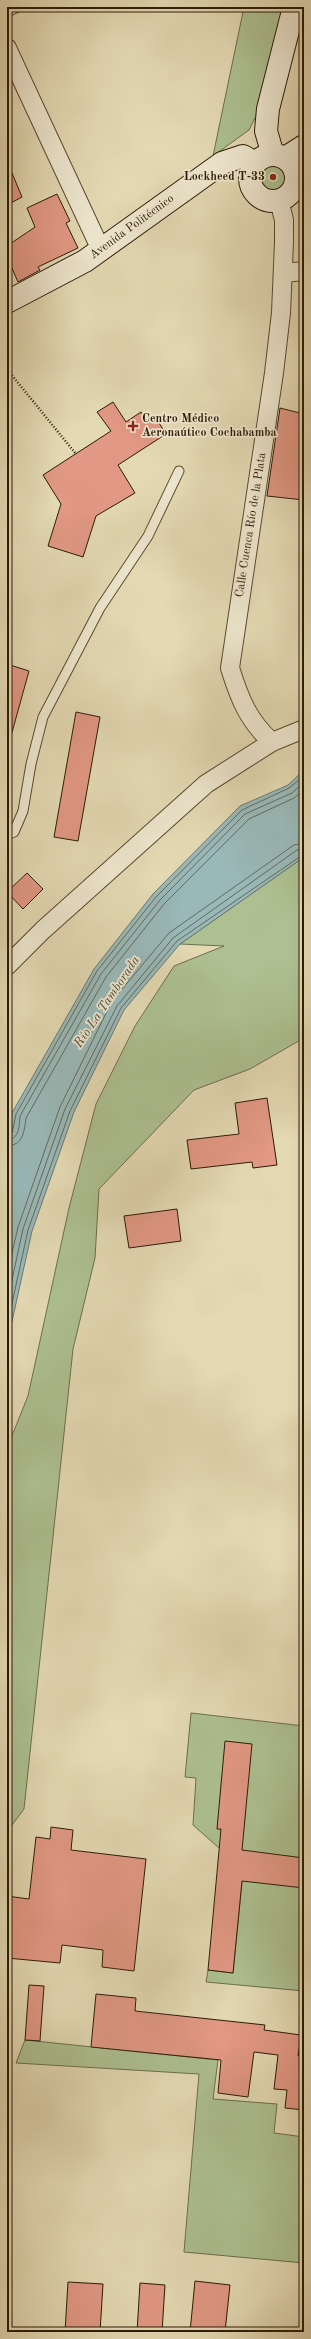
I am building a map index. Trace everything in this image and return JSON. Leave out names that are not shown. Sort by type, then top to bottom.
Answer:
[{"type":"main road","points":[[294,7],[268,109],[266,131],[282,165],[293,188],[285,198],[279,200],[262,199],[253,190],[250,178],[282,165],[304,146]]},
{"type":"main road","name":"Avenida Politécnico","points":[[7,302],[85,261],[222,163],[243,156],[282,165]]},
{"type":"street","points":[[7,48],[14,81],[101,250]]},
{"type":"street","name":"Calle Cuenca Río de la Plata","points":[[272,742],[250,718],[239,699],[230,668],[274,373],[283,273],[284,220],[279,200]]},
{"type":"street","points":[[283,273],[304,271]]},
{"type":"street","points":[[7,966],[43,930],[206,784],[272,742],[304,729]]},
{"type":"lane","points":[[7,12],[18,7]]},
{"type":"lane","points":[[7,836],[14,832],[23,811],[31,764],[43,717],[100,608],[148,536],[179,472]]},
{"type":"path","points":[[10,373],[76,454]]},
{"type":"green space","points":[[244,7],[283,7],[256,116],[249,130],[213,156]]},
{"type":"green space","points":[[273,164],[283,168],[287,178],[283,188],[273,192],[263,188],[259,178],[263,168]]},
{"type":"green space","points":[[304,857],[304,1038],[250,1069],[194,1090],[99,1189],[95,1258],[73,1349],[24,1809],[12,1825],[7,1824],[7,1448],[28,1396],[69,1208],[96,1104],[135,1026],[174,966],[224,946],[180,944]]},
{"type":"green space","points":[[191,1713],[304,1726],[304,1991],[206,1982],[208,1970],[233,1973],[245,1851],[219,1848],[193,1825],[196,1778],[185,1777]]},
{"type":"green space","points":[[25,2040],[218,2060],[213,2099],[277,2104],[274,2133],[304,2137],[304,2263],[184,2252],[199,2074],[16,2063]]},
{"type":"water","name":"Río La Tamborada","points":[[304,770],[304,857],[180,944],[124,1010],[74,1112],[32,1231],[7,1344],[7,1143],[12,1113],[94,969],[153,894],[240,806],[288,785]]},
{"type":"building","points":[[7,161],[22,197],[7,205]]},
{"type":"building","points":[[57,194],[70,221],[66,223],[78,248],[38,267],[40,270],[18,282],[7,257],[7,246],[35,227],[27,208]]},
{"type":"building","name":"Centro Médico Aeronaútico Cochabamba","points":[[113,402],[126,422],[141,412],[146,420],[154,415],[166,434],[118,465],[135,493],[96,516],[83,557],[48,546],[61,504],[43,475],[111,431],[97,412]]},
{"type":"building","points":[[280,408],[304,414],[304,500],[267,496]]},
{"type":"building","points":[[7,664],[29,671],[11,736],[7,735]]},
{"type":"building","points":[[76,712],[100,717],[78,841],[54,837]]},
{"type":"building","points":[[27,873],[43,889],[23,909],[7,892]]},
{"type":"building","points":[[267,1098],[277,1165],[253,1168],[252,1162],[191,1169],[187,1140],[239,1134],[235,1103]]},
{"type":"building","points":[[177,1209],[181,1241],[129,1248],[124,1216]]},
{"type":"building","points":[[225,1741],[252,1744],[242,1850],[304,1858],[304,1888],[242,1881],[233,1973],[208,1970],[221,1829],[217,1829]]},
{"type":"building","points":[[51,1827],[73,1830],[71,1850],[146,1859],[134,1971],[102,1967],[103,1950],[62,1945],[60,1963],[7,1958],[7,1896],[29,1899],[36,1837],[50,1839]]},
{"type":"building","points":[[29,1985],[44,1986],[40,2041],[25,2040]]},
{"type":"building","points":[[96,1994],[136,1998],[135,2011],[265,2025],[264,2030],[301,2035],[298,2056],[304,2056],[304,2110],[285,2108],[287,2090],[274,2089],[278,2055],[254,2052],[248,2097],[218,2093],[221,2060],[91,2047]]},
{"type":"building","points":[[195,2281],[230,2285],[225,2332],[190,2332]]},
{"type":"building","points":[[68,2282],[103,2284],[100,2332],[65,2332]]},
{"type":"building","points":[[140,2283],[165,2285],[162,2332],[137,2332]]},
{"type":"place","name":"Lockheed T-33","points":[[273,177]]},
{"type":"place","name":"Centro Médico Aeronaútico Cochabamba","points":[[133,426]]}]
